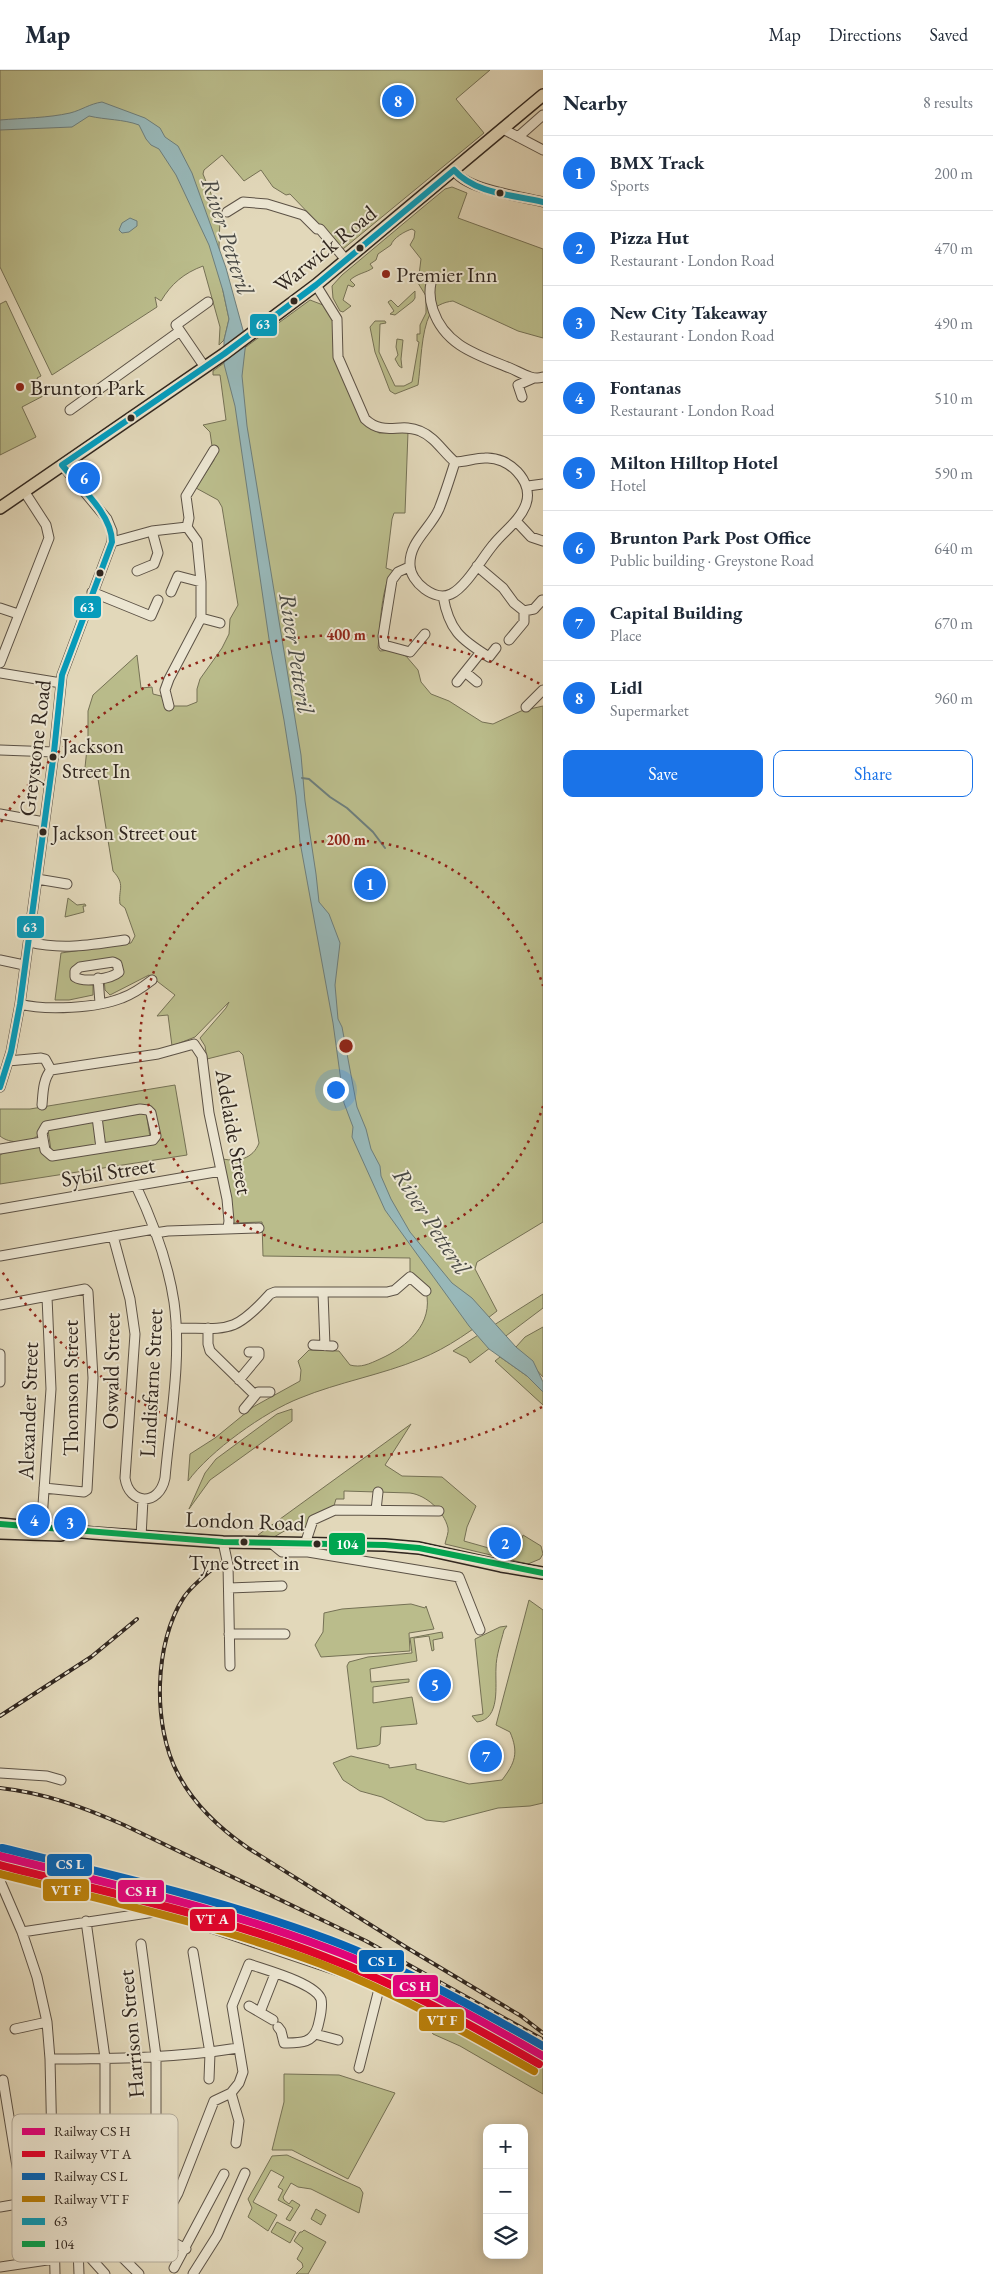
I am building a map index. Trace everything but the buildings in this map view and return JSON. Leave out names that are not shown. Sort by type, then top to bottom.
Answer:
[{"type":"main road","name":"Warwick Road","points":[[0,508],[224,354],[316,285],[543,95]]},
{"type":"main road","name":"London Road","points":[[0,1524],[41,1531]]},
{"type":"main road","name":"London Road","points":[[0,1533],[41,1531],[221,1542],[385,1545],[419,1548],[500,1566],[543,1573]]},
{"type":"street","points":[[518,137],[543,115]]},
{"type":"street","points":[[503,129],[543,150]]},
{"type":"street","points":[[454,170],[459,176],[486,188],[543,202]]},
{"type":"street","points":[[227,212],[243,202],[267,204],[303,215],[317,229],[320,229],[346,260]]},
{"type":"street","points":[[432,283],[430,296],[432,306],[438,323],[446,334],[463,348],[539,378]]},
{"type":"street","points":[[316,285],[337,319],[338,357],[365,419],[372,426],[388,430],[410,427],[420,430],[428,435],[455,462]]},
{"type":"street","points":[[204,366],[176,325],[208,302]]},
{"type":"street","points":[[70,410],[180,331]]},
{"type":"street","points":[[522,397],[518,385],[539,378]]},
{"type":"street","points":[[169,706],[165,690],[174,667],[201,618],[201,582],[197,541],[187,526],[189,518],[186,496],[214,450]]},
{"type":"street","points":[[486,457],[506,463],[522,477],[528,486],[526,504],[516,521],[495,542],[462,585],[451,594],[443,596],[429,593],[418,582],[410,567],[411,551],[438,511],[455,462],[486,457]]},
{"type":"street","points":[[62,465],[107,520],[112,531],[112,542],[152,530],[187,526]]},
{"type":"street","points":[[528,486],[543,484]]},
{"type":"street","points":[[0,663],[49,538],[46,525],[24,491]]},
{"type":"street","points":[[516,521],[531,536],[543,541]]},
{"type":"street","points":[[137,571],[154,564],[158,552],[152,530]]},
{"type":"street","name":"Greystone Road","points":[[0,1086],[8,1061],[20,1004],[54,752],[61,684],[66,662],[112,542]]},
{"type":"street","points":[[477,566],[524,611]]},
{"type":"street","points":[[410,567],[398,572],[392,580],[383,636],[384,645],[410,652],[425,634]]},
{"type":"street","points":[[171,592],[178,576],[201,582]]},
{"type":"street","points":[[92,592],[151,616],[158,600]]},
{"type":"street","points":[[443,596],[447,617],[452,628],[489,657],[496,648]]},
{"type":"street","points":[[524,611],[534,608],[542,600]]},
{"type":"street","points":[[0,608],[18,614]]},
{"type":"street","points":[[509,640],[524,622],[524,611]]},
{"type":"street","points":[[201,618],[220,623]]},
{"type":"street","points":[[457,682],[481,652]]},
{"type":"street","points":[[465,672],[477,682]]},
{"type":"street","points":[[0,673],[61,684]]},
{"type":"street","points":[[156,691],[165,690]]},
{"type":"street","points":[[526,707],[543,690]]},
{"type":"street","points":[[0,750],[54,752]]},
{"type":"street","points":[[0,814],[44,822]]},
{"type":"street","points":[[37,879],[67,884]]},
{"type":"street","points":[[29,942],[73,947],[125,940]]},
{"type":"street","points":[[0,960],[24,965]]},
{"type":"street","points":[[98,978],[100,1003]]},
{"type":"street","points":[[20,1004],[40,1008],[100,1003],[122,998],[152,980]]},
{"type":"street","name":"Adelaide Street","points":[[51,1070],[158,1054],[194,1044],[200,1050],[202,1056],[208,1107],[227,1199],[228,1228]]},
{"type":"street","points":[[8,1061],[45,1059],[51,1070],[47,1074],[44,1083],[42,1105]]},
{"type":"street","points":[[148,1110],[151,1113],[156,1136],[153,1140],[52,1156],[45,1150],[42,1142],[42,1133],[46,1126],[148,1110]]},
{"type":"street","points":[[97,1117],[101,1148]]},
{"type":"street","points":[[0,1149],[42,1142]]},
{"type":"street","name":"Sybil Street","points":[[0,1208],[221,1171]]},
{"type":"street","name":"Lindisfarne Street","points":[[136,1186],[165,1260],[171,1286],[176,1328],[174,1378],[163,1488],[155,1496],[143,1499]]},
{"type":"street","points":[[0,1256],[113,1236],[154,1231],[259,1228]]},
{"type":"street","name":"Oswald Street","points":[[113,1236],[130,1299],[135,1334],[125,1478],[128,1490],[143,1499]]},
{"type":"street","points":[[176,1328],[227,1328],[248,1318],[270,1294],[275,1292],[387,1292],[395,1290],[410,1278],[426,1291]]},
{"type":"street","name":"Thomson Street","points":[[44,1488],[84,1492],[87,1490],[93,1378],[88,1292],[85,1289],[47,1297]]},
{"type":"street","points":[[313,1345],[329,1346],[323,1293]]},
{"type":"street","points":[[0,1305],[47,1297]]},
{"type":"street","name":"Alexander Street","points":[[41,1531],[51,1389],[47,1297]]},
{"type":"street","points":[[208,1328],[210,1351],[254,1395]]},
{"type":"street","points":[[239,1380],[259,1356],[259,1352],[249,1352]]},
{"type":"street","points":[[0,1354],[0,1382]]},
{"type":"street","points":[[244,1409],[252,1402],[254,1395],[262,1391],[270,1392]]},
{"type":"street","points":[[376,1510],[378,1492]]},
{"type":"street","points":[[141,1537],[143,1499]]},
{"type":"street","points":[[305,1544],[313,1520],[335,1510],[439,1512]]},
{"type":"street","points":[[221,1542],[228,1565],[230,1666]]},
{"type":"street","points":[[265,1543],[282,1552],[308,1552],[458,1577],[480,1630]]},
{"type":"street","points":[[229,1588],[282,1586]]},
{"type":"street","points":[[229,1634],[285,1634]]},
{"type":"street","points":[[0,1773],[47,1776],[61,1780]]},
{"type":"street","points":[[0,1881],[22,1932],[37,1977],[47,2022],[51,2114]]},
{"type":"street","points":[[22,1932],[161,1911],[380,1985],[400,1995]]},
{"type":"street","points":[[86,1921],[105,2058],[105,2114]]},
{"type":"street","name":"Harrison Street","points":[[141,1944],[156,2056],[156,2114]]},
{"type":"street","points":[[193,1952],[210,2052],[209,2079]]},
{"type":"street","points":[[178,2193],[193,2159],[210,2106],[218,2097],[231,2093],[239,2083],[243,2072],[232,2006],[250,1964],[313,1988],[318,1994],[322,2008],[315,2034],[305,2042],[284,2043],[282,2031],[275,2023],[249,2006]]},
{"type":"street","points":[[260,2012],[275,1974]]},
{"type":"street","points":[[359,2068],[380,1985]]},
{"type":"street","points":[[16,2028],[47,2022]]},
{"type":"street","points":[[315,2034],[338,2040]]},
{"type":"street","points":[[50,2059],[156,2056],[238,2048]]},
{"type":"street","points":[[3,2080],[12,2138]]},
{"type":"street","points":[[231,2093],[239,2121],[236,2143]]},
{"type":"street","points":[[193,2274],[217,2236],[245,2173]]},
{"type":"street","points":[[178,2262],[224,2174]]},
{"type":"street","points":[[178,2245],[186,2249]]},
{"type":"street","points":[[0,2267],[30,2262]]},
{"type":"street","points":[[94,2262],[105,2274]]},
{"type":"street","points":[[174,2268],[178,2262]]},
{"type":"green space","points":[[0,70],[490,70],[456,99],[484,133],[343,249],[290,194],[286,195],[273,187],[261,170],[244,181],[222,155],[204,170],[203,174],[220,216],[219,247],[223,291],[229,319],[224,340],[219,345],[220,327],[203,266],[179,280],[169,289],[161,301],[155,297],[157,307],[52,375],[0,267]]},
{"type":"green space","points":[[452,187],[467,193],[458,218],[543,249],[543,338],[518,331],[453,301],[443,303],[432,311],[427,321],[418,385],[395,394],[390,391],[375,352],[370,327],[375,321],[385,321],[386,323],[380,324],[379,352],[395,386],[404,386],[412,382],[419,342],[417,341],[417,334],[420,334],[420,325],[426,313],[426,296],[418,283],[421,259],[410,245],[415,231],[412,229],[400,235],[391,245],[378,254],[376,260],[370,264],[373,268],[350,280],[355,285],[353,287],[348,285],[343,300],[351,306],[343,312],[340,311],[333,298],[332,286],[342,275],[445,189]]},
{"type":"green space","points":[[415,291],[413,301],[395,315],[390,314],[394,311],[388,302],[391,300],[398,307]]},
{"type":"green space","points":[[310,300],[323,305],[335,320],[335,348],[371,427],[379,433],[408,432],[405,513],[394,513],[392,519],[386,568],[394,571],[386,585],[378,648],[380,651],[392,650],[406,656],[418,670],[421,682],[431,694],[449,701],[482,722],[493,724],[521,711],[543,706],[543,1222],[477,1262],[475,1269],[497,1311],[479,1325],[451,1344],[430,1355],[390,1370],[315,1392],[286,1404],[224,1445],[188,1481],[190,1454],[215,1438],[253,1407],[300,1381],[301,1370],[298,1361],[309,1350],[339,1351],[350,1365],[361,1366],[390,1354],[409,1341],[422,1324],[426,1314],[426,1291],[410,1277],[410,1258],[263,1256],[262,1222],[233,1223],[223,1159],[234,1160],[249,1156],[259,1143],[243,1055],[239,1051],[207,1059],[205,1046],[200,1038],[229,1002],[195,1037],[172,1046],[168,1015],[157,1016],[175,995],[149,975],[110,995],[105,990],[104,978],[109,978],[121,964],[72,971],[93,984],[93,995],[69,1000],[55,1000],[61,953],[131,943],[135,936],[125,908],[120,904],[121,887],[113,871],[98,779],[84,777],[88,739],[88,711],[93,695],[137,655],[141,688],[152,687],[153,694],[161,696],[168,706],[187,706],[197,702],[197,689],[200,679],[222,648],[229,634],[230,619],[238,605],[222,507],[218,500],[196,488],[214,460],[210,432],[203,425],[226,420],[220,375],[213,375],[213,371]]},
{"type":"green space","name":"Brunton Park","points":[[6,301],[41,376],[37,378],[45,395],[22,407],[36,437],[0,455],[0,304]]},
{"type":"green space","points":[[397,339],[403,340],[402,368],[395,359],[398,355]]},
{"type":"green space","points":[[68,898],[77,905],[85,904],[86,906],[83,906],[84,912],[65,917]]},
{"type":"green space","points":[[175,1085],[187,1155],[0,1184],[0,1155],[7,1151],[36,1145],[40,1147],[44,1154],[159,1141],[156,1119],[150,1109],[47,1122],[41,1132],[34,1138],[14,1142],[0,1136],[0,1109],[30,1109]]},
{"type":"green space","points":[[146,1112],[150,1137],[111,1144],[98,1142],[93,1146],[54,1153],[51,1150],[48,1130],[90,1122],[95,1123],[106,1119]]},
{"type":"green space","points":[[543,1294],[543,1308],[470,1363],[467,1358],[453,1351]]},
{"type":"green space","points":[[543,1327],[543,1377],[516,1347],[525,1337]]},
{"type":"green space","points":[[500,1357],[527,1376],[543,1392],[543,1405],[495,1361]]},
{"type":"green space","points":[[292,1409],[292,1421],[210,1480],[189,1509],[205,1473],[216,1459],[277,1414]]},
{"type":"green space","points":[[411,1424],[385,1465],[402,1476],[442,1477],[476,1506],[467,1527],[464,1541],[517,1556],[523,1535],[541,1546],[543,1554],[540,1559],[528,1564],[445,1544],[448,1530],[443,1516],[428,1500],[410,1493],[344,1491],[344,1499],[336,1499],[333,1509],[303,1528],[286,1530],[274,1537],[258,1535]]},
{"type":"green space","points":[[529,1600],[543,1610],[543,1803],[530,1806],[498,1808],[444,1822],[426,1820],[382,1797],[360,1791],[343,1780],[333,1763],[351,1756],[389,1765],[389,1768],[416,1764],[416,1769],[469,1784],[502,1780],[513,1763],[515,1752],[510,1732],[496,1725]]},
{"type":"green space","points":[[411,1604],[425,1608],[426,1606],[434,1629],[409,1633],[410,1651],[321,1657],[315,1645],[323,1632],[324,1613],[342,1609]]},
{"type":"green space","points":[[507,1626],[504,1630],[497,1659],[496,1692],[493,1708],[485,1720],[477,1722],[472,1716],[483,1714],[475,1639],[500,1627]]},
{"type":"green space","points":[[442,1632],[443,1638],[433,1640],[434,1650],[432,1651],[429,1636],[414,1638],[417,1661],[370,1669],[371,1682],[409,1679],[409,1682],[373,1687],[373,1703],[412,1697],[417,1724],[381,1727],[380,1744],[357,1749],[347,1666],[349,1662],[368,1657],[412,1653],[410,1638]]},
{"type":"green space","points":[[427,2002],[444,2005],[543,2057],[543,2094],[460,2046],[433,2034],[421,2017],[419,2006]]},
{"type":"green space","points":[[284,2074],[339,2075],[395,2093],[348,2179],[292,2150],[272,2150],[284,2102]]},
{"type":"green space","points":[[287,2155],[360,2188],[363,2193],[359,2213],[311,2189],[298,2187],[291,2183],[283,2197],[284,2200],[289,2204],[292,2200],[300,2205],[290,2221],[286,2219],[293,2208],[278,2200],[283,2190],[278,2187],[284,2177],[271,2170],[253,2202],[277,2215],[268,2231],[248,2217],[252,2208],[248,2199],[272,2156]]},
{"type":"green space","points":[[316,2209],[326,2215],[321,2225],[311,2219]]},
{"type":"green space","points":[[277,2222],[296,2232],[290,2243],[271,2232]]},
{"type":"green space","points":[[304,2230],[326,2242],[308,2274],[296,2274],[303,2267],[302,2263],[297,2259],[303,2248],[294,2241],[300,2232]]},
{"type":"water","points":[[102,102],[145,118],[160,128],[165,137],[178,146],[192,173],[226,268],[246,341],[242,376],[247,426],[301,755],[305,801],[319,902],[329,914],[340,943],[335,985],[338,1019],[342,1027],[357,1107],[366,1129],[371,1149],[380,1166],[381,1176],[391,1199],[410,1232],[452,1283],[472,1298],[516,1347],[533,1361],[543,1382],[543,1392],[527,1376],[489,1349],[469,1326],[385,1210],[352,1137],[353,1127],[344,1103],[333,1023],[300,842],[296,796],[269,639],[235,406],[224,364],[224,340],[229,319],[223,291],[209,245],[176,175],[159,149],[151,145],[146,139],[139,125],[89,116],[72,127],[0,130],[0,120],[62,115]]},
{"type":"water","points":[[130,218],[137,221],[137,226],[129,232],[122,233],[119,230],[122,223]]},
{"type":"waterway","points":[[302,778],[309,779],[330,797],[347,808],[373,832],[385,848]]},
{"type":"railway","points":[[220,1563],[196,1583],[184,1597],[174,1616],[162,1660],[160,1684],[164,1732],[170,1754],[184,1785],[217,1824],[248,1848],[409,1949],[521,2016],[543,2033]]},
{"type":"railway","points":[[0,1716],[91,1657],[137,1619]]},
{"type":"railway","points":[[0,1788],[33,1793],[64,1802],[124,1825],[366,1941],[542,2039]]},
{"type":"transit line","name":"63","points":[[454,170],[463,178],[484,189],[543,202]]},
{"type":"transit line","name":"63","points":[[62,465],[224,354],[316,285],[454,170]]},
{"type":"transit line","name":"63","points":[[0,1087],[11,1052],[20,1004],[54,752],[62,675],[112,542],[111,532],[101,511],[62,465]]},
{"type":"transit line","name":"104","points":[[0,1524],[223,1542],[385,1545],[419,1548],[543,1573]]},
{"type":"transit line","points":[[2,1848],[208,1900],[330,1940],[412,1976],[543,2046]]},
{"type":"transit line","points":[[0,1856],[206,1909],[327,1948],[410,1984],[543,2056]]},
{"type":"transit line","points":[[0,1865],[205,1917],[285,1942],[380,1980],[460,2020],[539,2064]]},
{"type":"transit line","points":[[0,1874],[122,1904],[242,1937],[321,1964],[403,2000],[534,2071]]},
{"type":"place","name":"Lidl","points":[[398,101]]},
{"type":"place","name":"Premier Inn","points":[[386,274]]},
{"type":"place","name":"Brunton Park","points":[[20,387]]},
{"type":"place","name":"Brunton Park Post Office","points":[[84,478]]},
{"type":"place","name":"Jackson Street In","points":[[53,757]]},
{"type":"place","name":"Jackson Street out","points":[[43,832]]},
{"type":"place","name":"BMX Track","points":[[370,884]]},
{"type":"place","name":"Fontanas","points":[[34,1520]]},
{"type":"place","name":"New City Takeaway","points":[[70,1523]]},
{"type":"place","name":"Tyne Street in","points":[[244,1542]]},
{"type":"place","name":"Pizza Hut","points":[[505,1543]]},
{"type":"place","name":"Milton Hilltop Hotel","points":[[435,1685]]},
{"type":"place","name":"Capital Building","points":[[486,1756]]},
{"type":"water label","name":"River Petteril","points":[[228,236]]},
{"type":"water label","name":"River Petteril","points":[[297,653]]},
{"type":"water label","name":"River Petteril","points":[[432,1221]]}]
